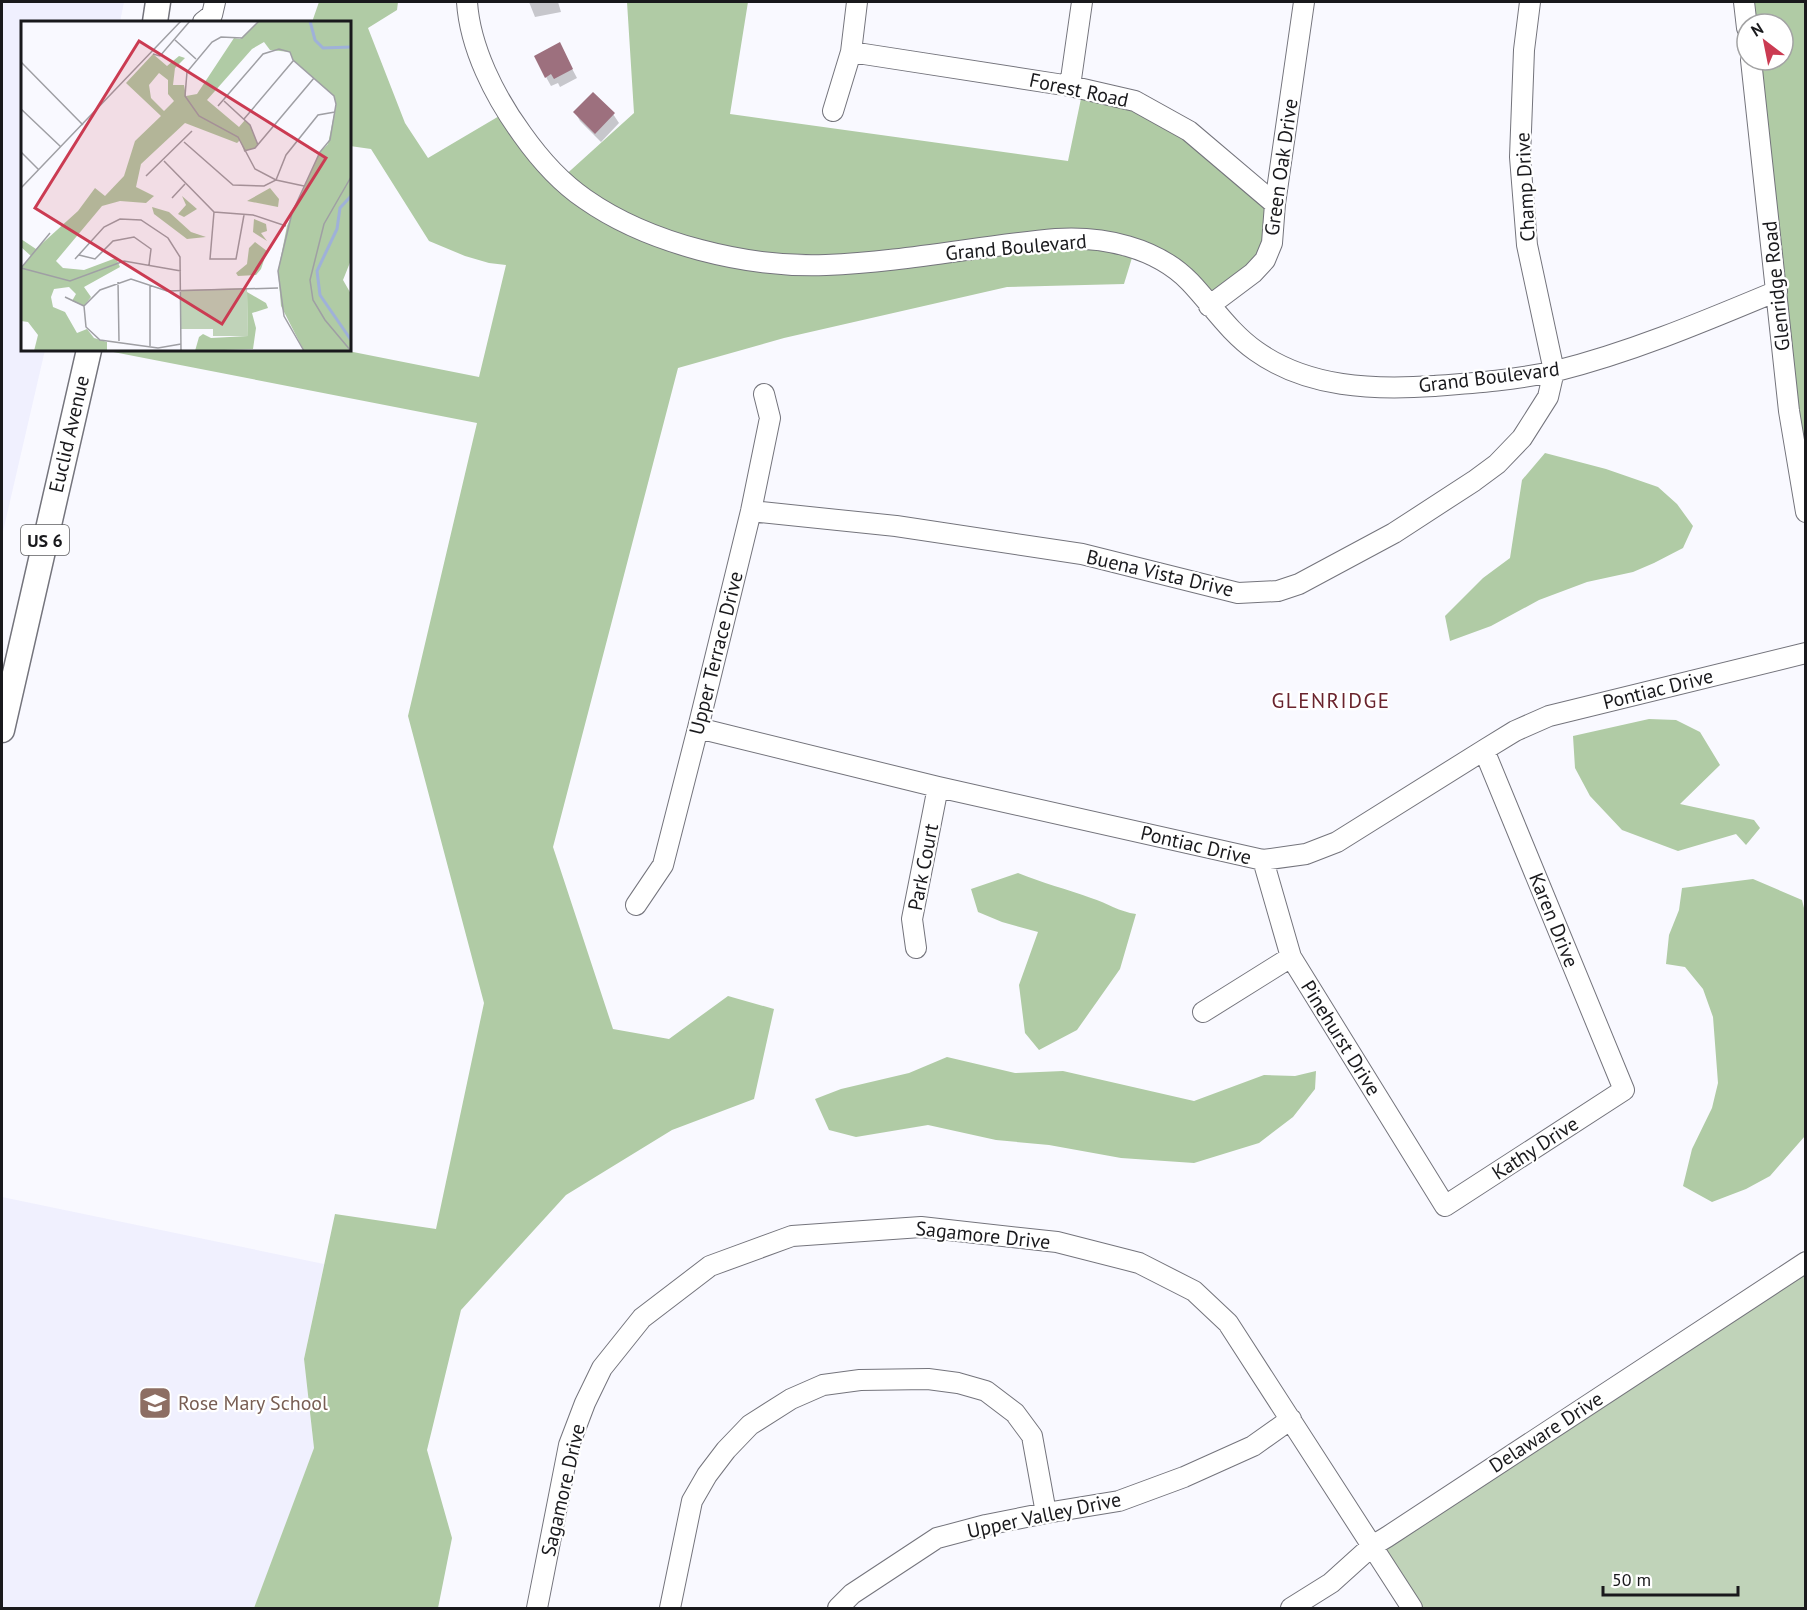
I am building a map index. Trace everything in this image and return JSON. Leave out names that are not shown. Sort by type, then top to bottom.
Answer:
[{"type":"main road","points":[[155,21],[158,2]]},
{"type":"main road","name":"Euclid Avenue","points":[[2,730],[89,351]]},
{"type":"street","points":[[204,21],[212,15],[214,2]]},
{"type":"street","name":"Grand Boulevard","points":[[467,2],[474,37],[489,79],[506,112],[532,148],[560,179],[585,199],[639,228],[685,246],[740,260],[826,265],[895,260],[1056,239],[1080,237],[1107,240],[1135,248],[1167,264],[1189,281],[1236,335],[1256,351],[1278,364],[1319,380],[1360,388],[1402,388],[1469,383],[1554,371],[1664,337],[1777,291]]},
{"type":"street","points":[[833,111],[851,52],[857,2]]},
{"type":"street","points":[[1070,86],[1082,2]]},
{"type":"street","name":"Green Oak Drive","points":[[1209,306],[1253,273],[1265,260],[1272,243],[1275,204],[1304,2]]},
{"type":"street","name":"Champ Drive","points":[[1530,2],[1524,50],[1520,157],[1527,245],[1554,371]]},
{"type":"street","name":"Forest Road","points":[[851,52],[1070,86],[1135,101],[1189,131],[1275,204]]},
{"type":"street","name":"Glenridge Road","points":[[1752,72],[1789,411],[1806,512]]},
{"type":"street","name":"Buena Vista Drive","points":[[751,511],[896,526],[1082,554],[1238,593],[1278,591],[1299,584],[1394,533],[1497,464],[1522,438],[1538,415],[1548,397],[1554,371]]},
{"type":"street","name":"Upper Terrace Drive","points":[[636,905],[663,865],[698,728],[751,511],[770,418],[764,394]]},
{"type":"street","name":"Pontiac Drive","points":[[698,728],[938,787],[1263,860],[1306,854],[1337,842],[1515,731],[1549,716],[1806,653]]},
{"type":"street","name":"Karen Drive","points":[[1484,750],[1624,1090]]},
{"type":"street","name":"Park Court","points":[[916,948],[912,919],[938,787]]},
{"type":"street","name":"Pinehurst Drive","points":[[1263,860],[1291,957],[1445,1206]]},
{"type":"street","points":[[1203,1012],[1291,957]]},
{"type":"street","name":"Kathy Drive","points":[[1445,1206],[1624,1090]]},
{"type":"street","name":"Sagamore Drive","points":[[537,1608],[569,1445],[585,1403],[602,1368],[642,1318],[710,1266],[792,1236],[921,1227],[1057,1242],[1139,1263],[1194,1291],[1228,1323],[1412,1608]]},
{"type":"street","name":"Delaware Drive","points":[[1291,1608],[1331,1583],[1372,1546],[1806,1262]]},
{"type":"street","points":[[670,1608],[692,1502],[707,1475],[726,1450],[750,1425],[791,1399],[823,1384],[860,1380],[928,1379],[957,1383],[986,1391],[1015,1413],[1032,1436],[1046,1513]]},
{"type":"street","name":"Upper Valley Drive","points":[[838,1608],[852,1594],[937,1538],[986,1525],[1119,1501],[1253,1446],[1291,1419]]},
{"type":"shaded area","points":[[2,2],[124,2],[120,21],[21,21],[21,351],[45,351],[2,536]]},
{"type":"shaded area","name":"Rose Mary School","points":[[2,1197],[324,1264],[304,1359],[314,1448],[254,1608],[2,1608]]},
{"type":"green space","points":[[319,2],[398,2],[397,10],[368,28],[405,123],[428,158],[506,112],[561,179],[634,113],[627,2],[748,2],[730,114],[1068,161],[1083,89],[1135,101],[1275,204],[1272,243],[1209,306],[1135,248],[1124,284],[1007,287],[784,338],[678,368],[553,847],[613,1029],[669,1039],[728,996],[774,1009],[754,1099],[672,1130],[566,1195],[461,1310],[427,1450],[452,1538],[438,1608],[254,1608],[314,1448],[304,1359],[335,1214],[436,1229],[484,1003],[408,716],[477,423],[108,351],[348,351],[479,377],[506,265],[465,256],[429,241],[371,149],[351,146],[351,21],[312,21]]},
{"type":"green space","points":[[1744,2],[1805,2],[1805,512],[1752,72],[1795,72],[1795,12],[1745,12]]},
{"type":"green space","points":[[1545,453],[1606,469],[1658,487],[1677,504],[1693,526],[1683,548],[1633,572],[1587,582],[1539,600],[1491,626],[1450,641],[1445,616],[1483,578],[1510,558],[1522,480]]},
{"type":"green space","points":[[1649,719],[1676,720],[1700,732],[1720,765],[1680,804],[1754,820],[1760,828],[1746,845],[1736,834],[1678,851],[1622,830],[1590,796],[1575,768],[1573,736]]},
{"type":"green space","points":[[1018,873],[1136,914],[1120,969],[1077,1030],[1039,1050],[1025,1033],[1019,985],[1038,932],[1002,922],[978,912],[971,889]]},
{"type":"green space","points":[[1753,879],[1802,900],[1805,912],[1805,1136],[1770,1176],[1746,1189],[1712,1202],[1683,1186],[1692,1149],[1712,1108],[1718,1083],[1713,1017],[1703,989],[1685,967],[1666,964],[1669,935],[1679,910],[1682,888]]},
{"type":"green space","points":[[947,1057],[1015,1073],[1063,1071],[1194,1101],[1264,1075],[1295,1076],[1316,1071],[1315,1089],[1293,1117],[1259,1143],[1194,1163],[1121,1158],[1049,1145],[996,1140],[928,1125],[856,1137],[829,1130],[815,1099],[841,1089],[909,1073]]},
{"type":"green space","points":[[1805,1262],[1805,1608],[1412,1608],[1372,1546]]},
{"type":"building","points":[[560,42],[573,69],[554,79],[551,74],[545,78],[534,56]]},
{"type":"building","points":[[593,92],[615,113],[595,134],[573,112]]},
{"type":"place","name":"Rose Mary School","points":[[155,1403]]},
{"type":"district","name":"GLENRIDGE","points":[[1331,700]]}]
